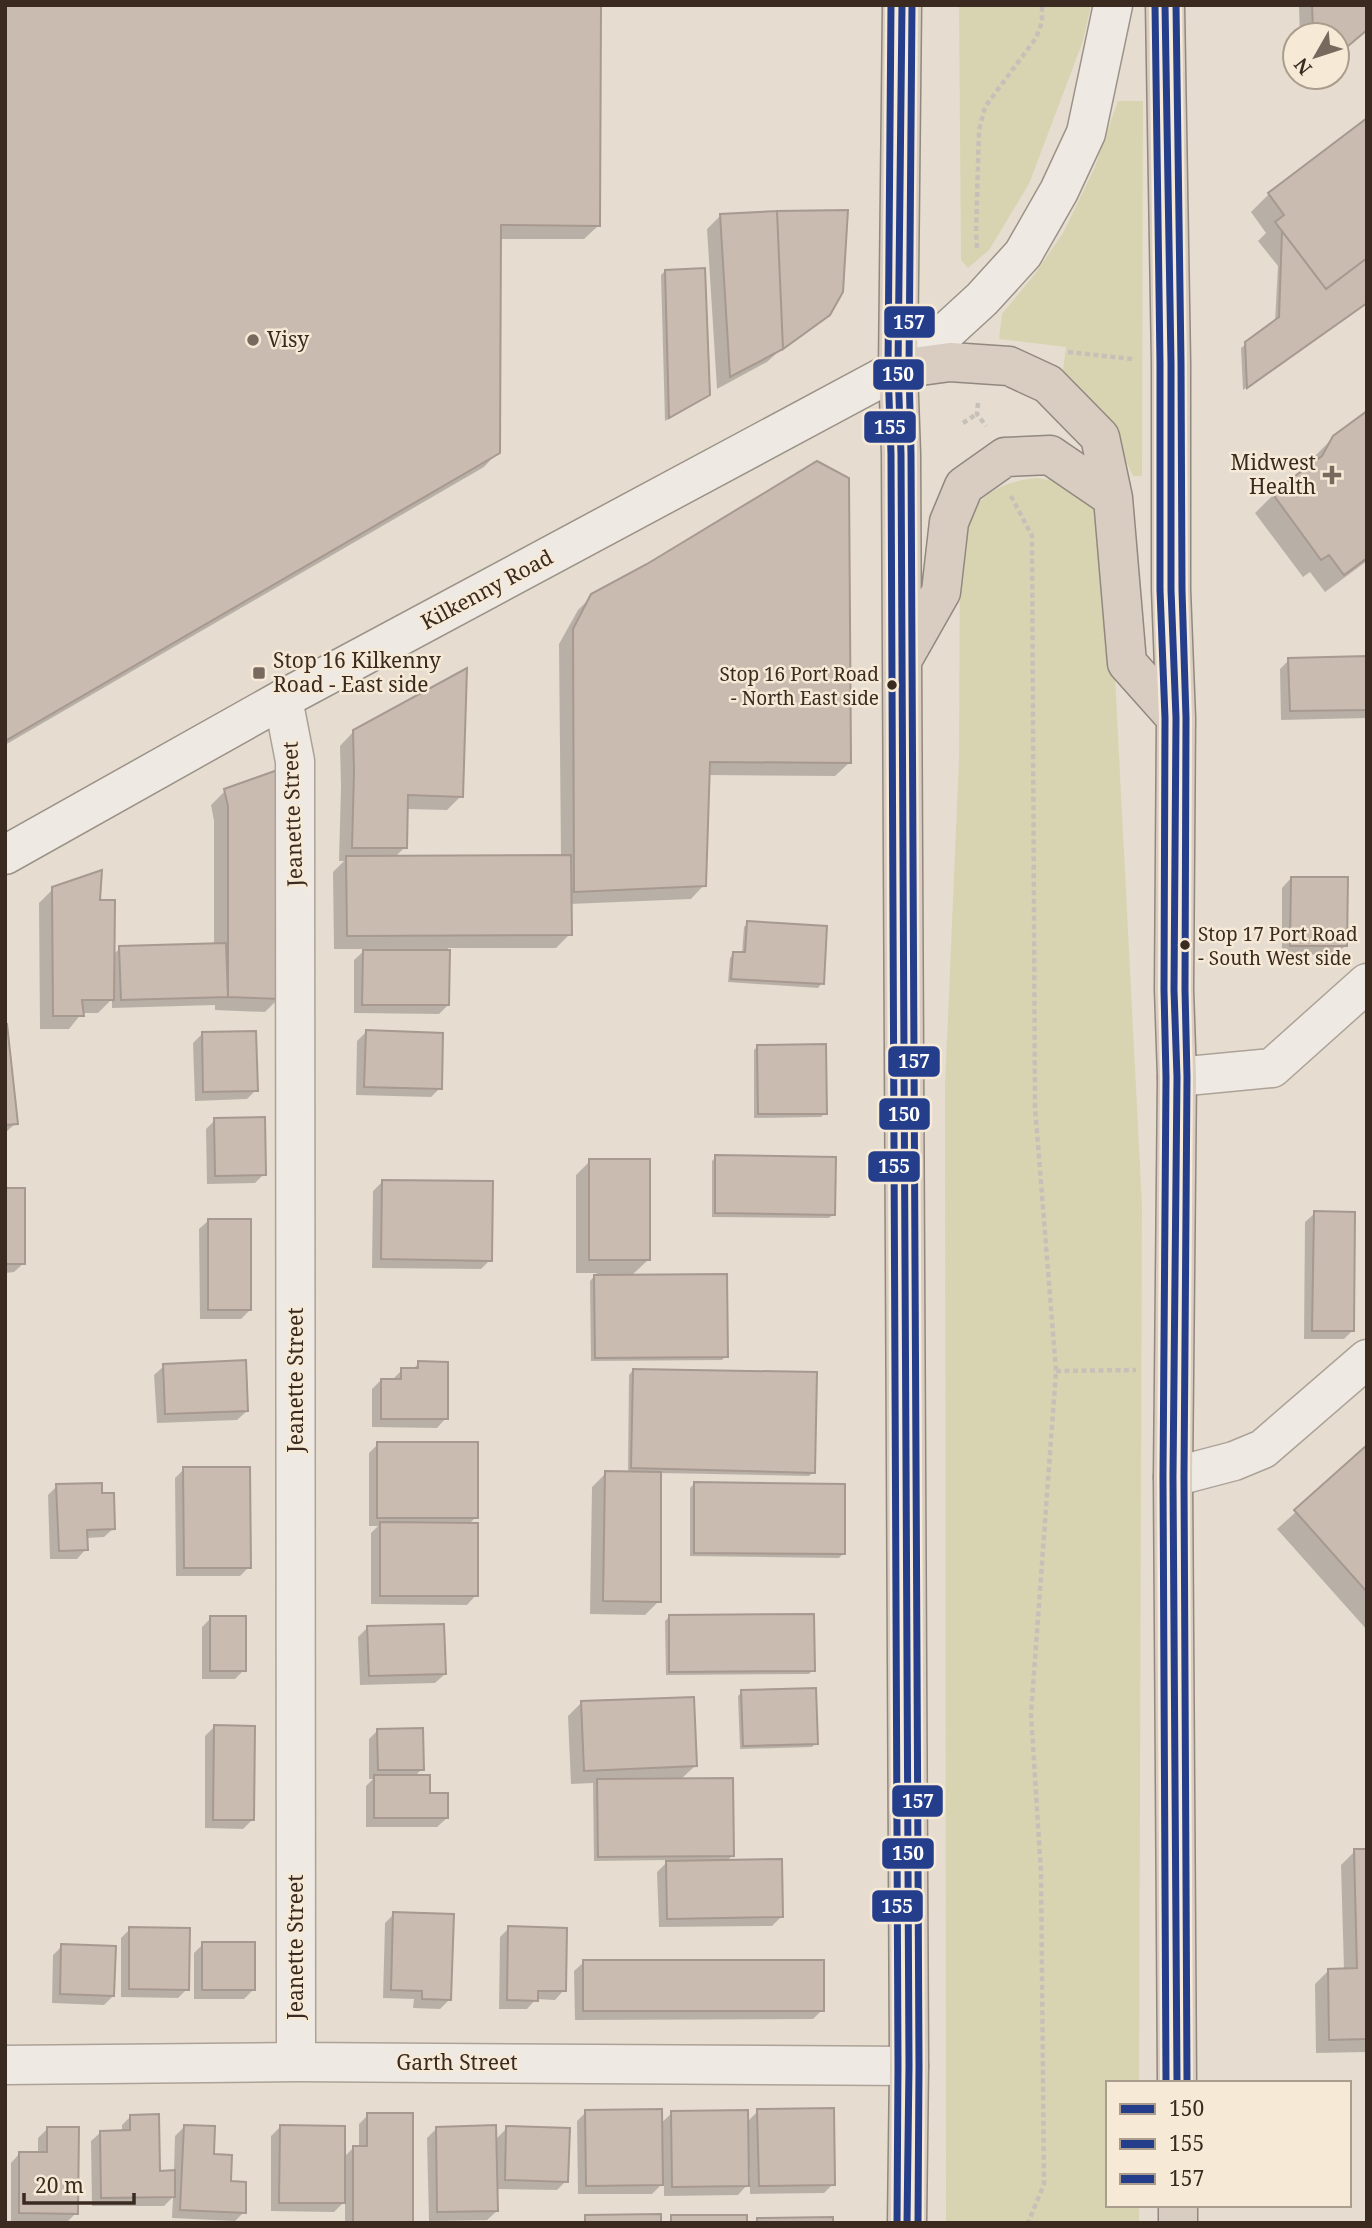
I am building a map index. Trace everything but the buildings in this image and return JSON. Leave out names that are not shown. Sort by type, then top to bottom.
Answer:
[{"type":"highway","points":[[902,5],[898,369],[902,661],[909,2066],[907,2223]]},
{"type":"highway","points":[[1165,5],[1171,377],[1171,590],[1176,718],[1174,990],[1177,1077],[1173,1477],[1177,2081]]},
{"type":"highway","points":[[898,369],[950,362],[1009,366],[1048,384],[1100,437],[1113,498],[1127,663],[1176,718]]},
{"type":"highway","points":[[902,661],[941,592],[949,522],[964,486],[1005,457],[1050,456],[1113,498]]},
{"type":"street","name":"Kilkenny Road","points":[[5,855],[284,699],[898,369],[946,332],[1023,254],[1059,191],[1086,133],[1114,5]]},
{"type":"street","name":"Jeanette Street","points":[[284,699],[295,761],[296,2062]]},
{"type":"street","points":[[1177,1077],[1272,1068],[1367,983]]},
{"type":"street","points":[[1173,1477],[1234,1461],[1264,1449],[1367,1359]]},
{"type":"street","name":"Garth Street","points":[[5,2064],[296,2062],[909,2066]]},
{"type":"path","points":[[978,254],[976,232],[979,130],[985,107],[1036,38],[1042,22],[1042,5]]},
{"type":"path","points":[[978,402],[977,414],[993,437]]},
{"type":"path","points":[[963,423],[977,414]]},
{"type":"path","points":[[1006,486],[1032,536],[1035,1107],[1056,1371],[1031,1714],[1041,1872],[1044,2184],[1028,2223]]},
{"type":"path","points":[[1056,1371],[1142,1370]]},
{"type":"shaded area","points":[[959,5],[1091,5],[1083,41],[1029,184],[989,250],[968,268],[961,260]]},
{"type":"shaded area","points":[[1118,101],[1143,101],[1142,476],[1133,476],[1108,421],[1090,399],[1062,378],[1066,347],[999,339],[1002,314],[1034,275],[1063,233],[1094,169]]},
{"type":"shaded area","points":[[1037,478],[1056,481],[1093,505],[1103,523],[1115,676],[1142,1205],[1139,2081],[1106,2081],[1106,2207],[1139,2207],[1139,2223],[946,2223],[945,1086],[959,760],[960,542],[966,520],[979,502],[996,489],[1016,481]]},
{"type":"transit line","name":"155","points":[[891,5],[888,369],[891,454],[897,2223]]},
{"type":"transit line","name":"150","points":[[902,5],[898,369],[901,454],[909,2066],[907,2223]]},
{"type":"transit line","name":"157","points":[[912,5],[909,369],[918,2223]]},
{"type":"transit line","name":"155","points":[[1155,5],[1160,590],[1165,718],[1163,1477],[1166,2081]]},
{"type":"transit line","name":"150","points":[[1165,5],[1171,363],[1171,590],[1176,718],[1174,990],[1177,1077],[1173,1477],[1177,2081]]},
{"type":"transit line","name":"157","points":[[1176,5],[1182,590],[1186,718],[1184,1477],[1187,2081]]},
{"type":"place","name":"Visy","points":[[253,340]]},
{"type":"place","name":"Midwest Health","points":[[1332,475]]},
{"type":"place","name":"Stop 16 Kilkenny Road - East side","points":[[259,673]]},
{"type":"place","name":"Stop 16 Port Road - North East side","points":[[892,685]]},
{"type":"place","name":"Stop 17 Port Road - South West side","points":[[1185,945]]}]
